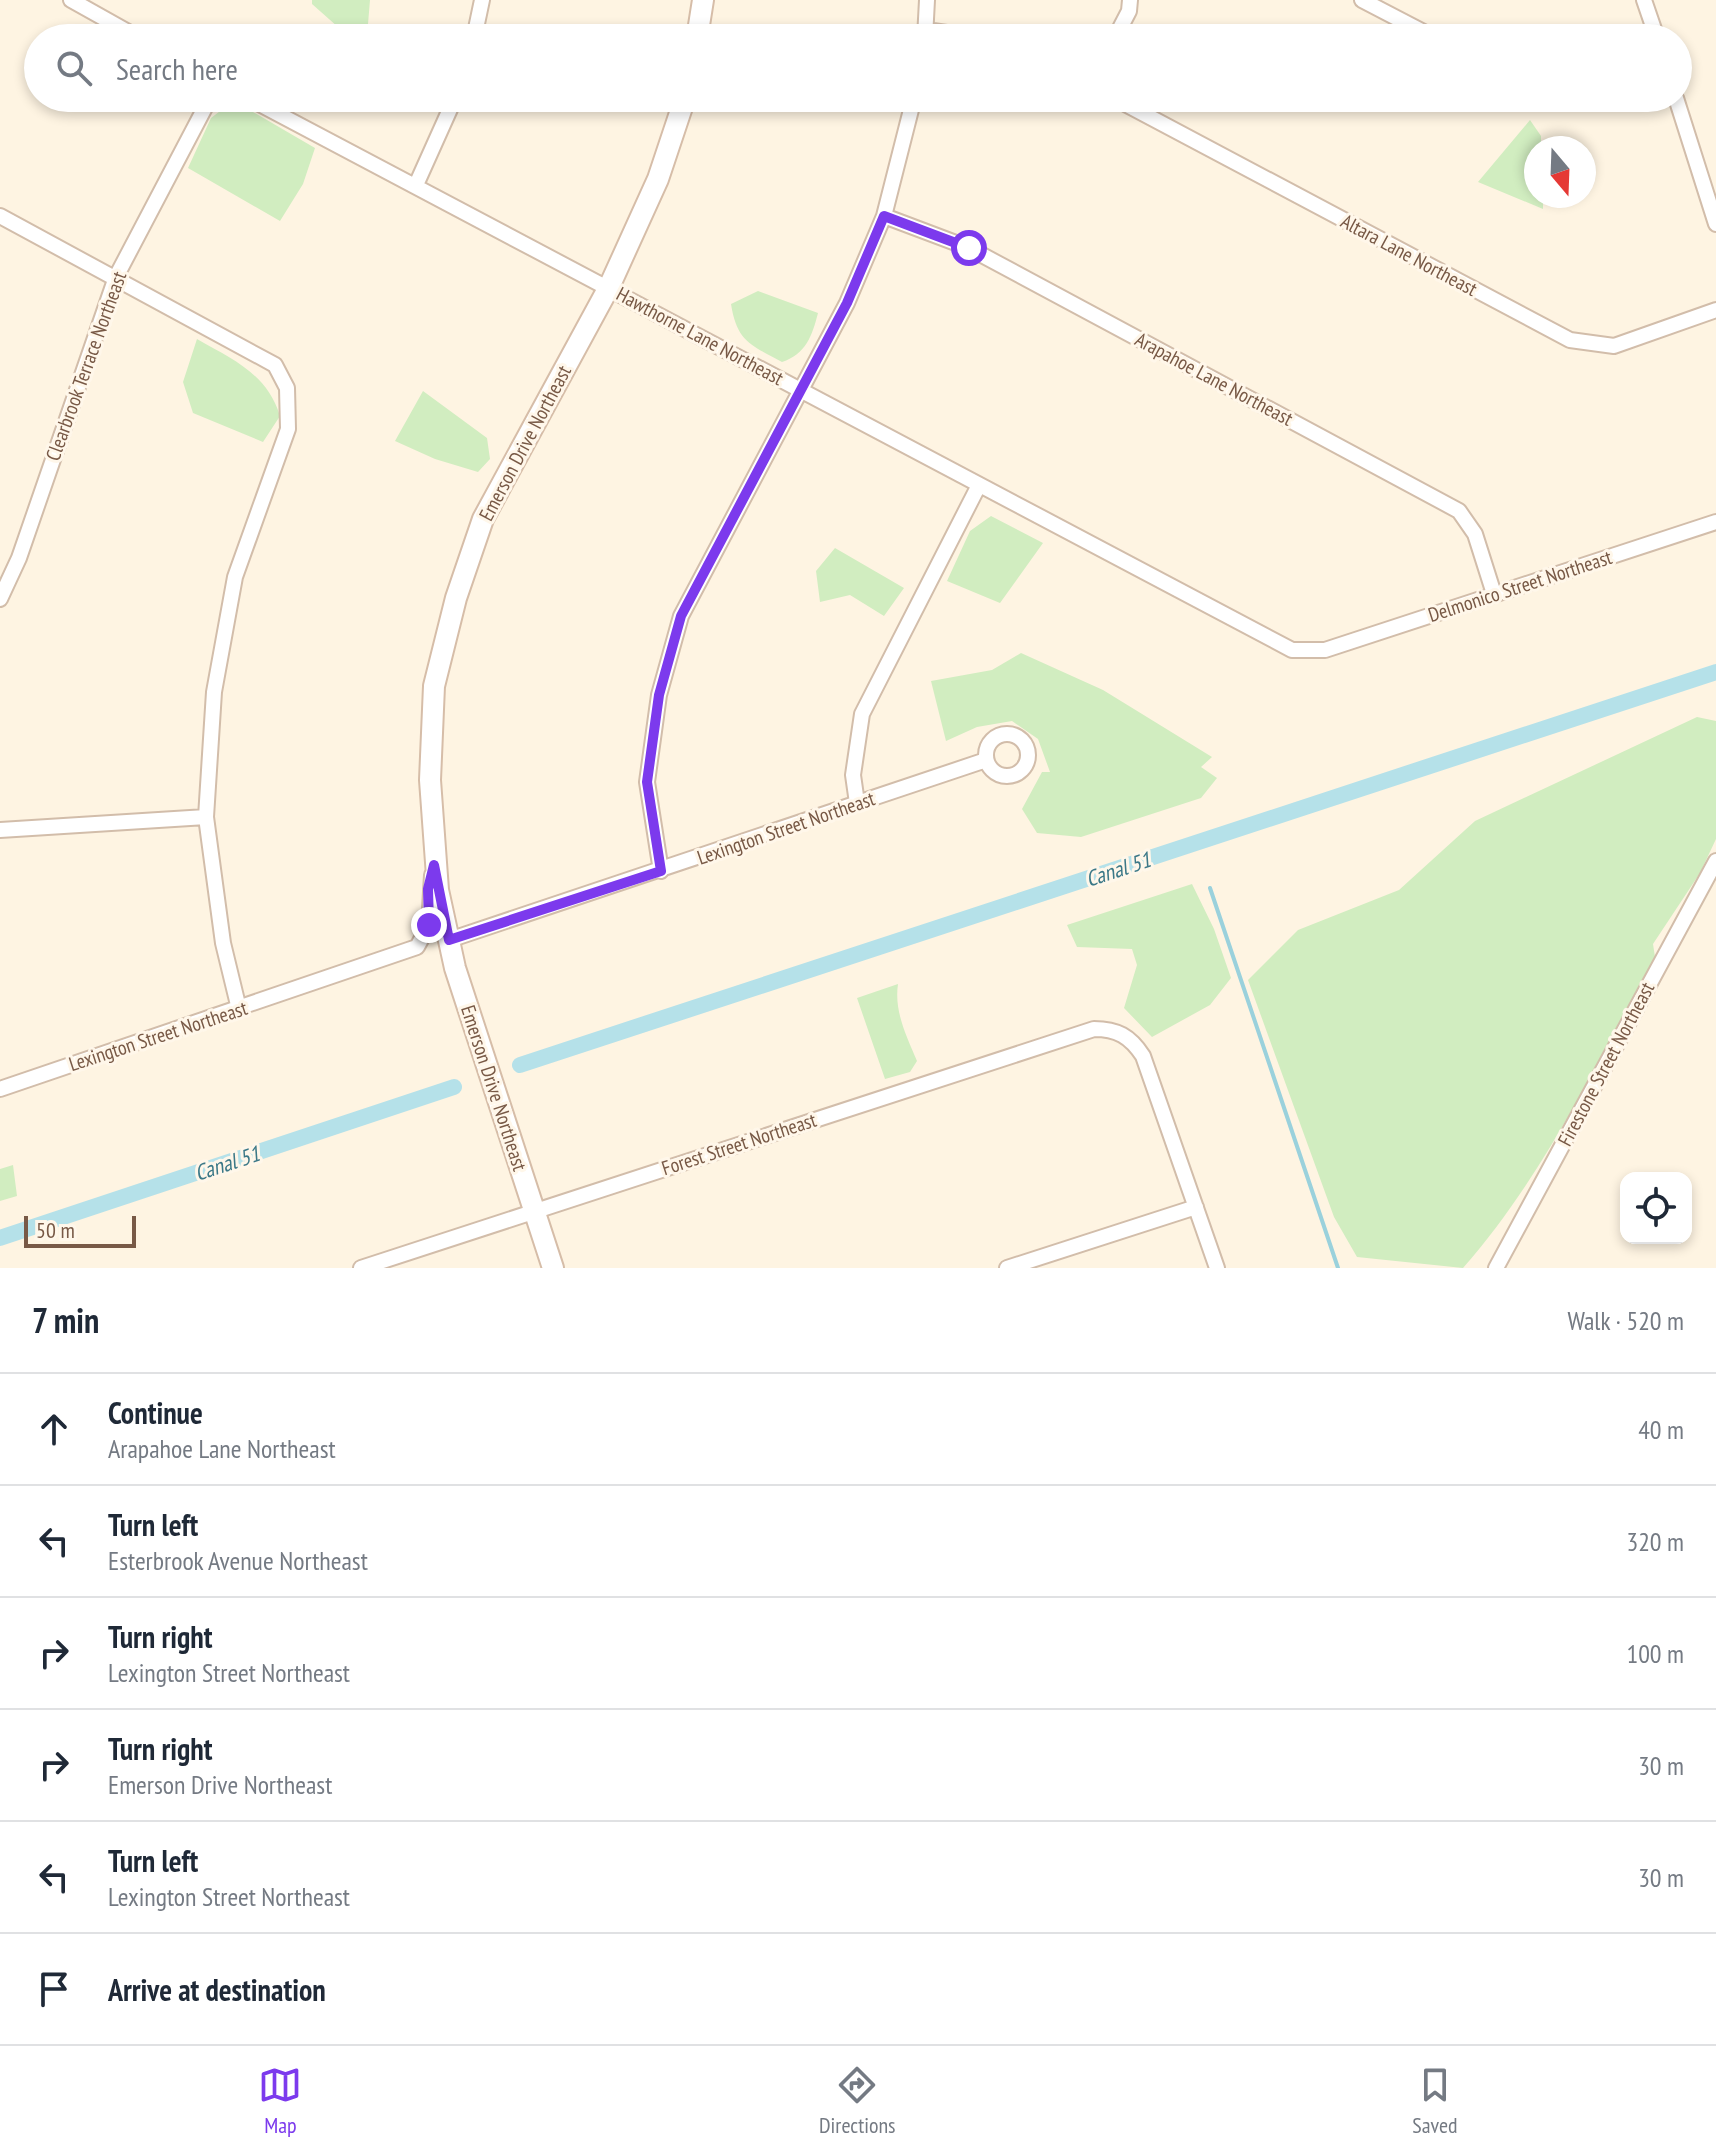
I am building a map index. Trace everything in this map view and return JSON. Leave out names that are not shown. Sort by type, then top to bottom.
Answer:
[{"type":"street","points":[[71,0],[114,24]]},
{"type":"street","points":[[477,24],[482,0]]},
{"type":"street","points":[[699,24],[703,0]]},
{"type":"street","points":[[926,24],[927,0]]},
{"type":"street","points":[[1122,24],[1129,11],[1130,0]]},
{"type":"street","points":[[1362,0],[1408,24]]},
{"type":"street","points":[[1644,0],[1652,24]]},
{"type":"street","name":"Clearbrook Terrace Northeast","points":[[0,599],[19,558],[116,277],[203,112]]},
{"type":"street","name":"Hawthorne Lane Northeast","points":[[275,112],[609,287],[1275,645],[1292,650],[1325,650]]},
{"type":"street","points":[[416,185],[449,112]]},
{"type":"street","name":"Emerson Drive Northeast","points":[[553,1268],[455,968],[449,940],[434,865],[430,780],[434,686],[456,598],[483,519],[609,287],[658,179],[680,112]]},
{"type":"street","points":[[661,871],[647,782],[659,695],[681,616],[847,303],[884,216],[910,112]]},
{"type":"street","name":"Altara Lane Northeast","points":[[1140,112],[1570,340],[1614,346],[1716,310]]},
{"type":"street","points":[[1680,112],[1716,224]]},
{"type":"street","points":[[0,216],[275,365],[287,388],[288,429],[235,577],[214,692],[206,817],[223,943],[239,1009]]},
{"type":"street","name":"Arapahoe Lane Northeast","points":[[884,216],[969,248],[1459,511],[1475,534],[1494,594]]},
{"type":"street","points":[[857,803],[853,775],[862,714],[978,487]]},
{"type":"street","name":"Delmonico Street Northeast","points":[[1325,650],[1716,522]]},
{"type":"street","name":"Lexington Street Northeast","points":[[449,940],[986,760]]},
{"type":"street","points":[[0,830],[206,817]]},
{"type":"street","name":"Firestone Street Northeast","points":[[1496,1268],[1716,861]]},
{"type":"street","name":"Lexington Street Northeast","points":[[0,1089],[417,947],[429,925],[428,889],[434,865]]},
{"type":"street","name":"Forest Street Northeast","points":[[361,1268],[1094,1029],[1118,1032],[1129,1038],[1143,1056],[1196,1207]]},
{"type":"street","points":[[1007,1268],[1196,1207],[1217,1268]]},
{"type":"green space","points":[[312,0],[370,0],[368,24],[335,24],[312,4]]},
{"type":"green space","points":[[219,112],[253,112],[315,148],[303,184],[280,221],[188,168],[211,118]]},
{"type":"green space","points":[[1530,120],[1541,136],[1524,136],[1524,201],[1478,182]]},
{"type":"green space","points":[[758,291],[818,313],[807,343],[790,359],[782,362],[762,351],[747,341],[737,327],[731,304]]},
{"type":"green space","points":[[197,339],[248,370],[267,389],[280,416],[263,442],[193,413],[183,382]]},
{"type":"green space","points":[[423,391],[487,438],[490,459],[478,472],[435,459],[395,441]]},
{"type":"green space","points":[[991,516],[1043,543],[1000,603],[947,581],[970,531]]},
{"type":"green space","points":[[835,548],[904,588],[884,616],[850,595],[820,602],[816,571]]},
{"type":"green space","points":[[1021,653],[1103,690],[1212,757],[1201,767],[1217,778],[1201,798],[1081,837],[1037,833],[1022,809],[1042,772],[1050,772],[1038,739],[1012,721],[977,727],[946,741],[931,681],[992,670]]},
{"type":"green space","points":[[1697,717],[1716,721],[1716,839],[1700,873],[1653,944],[1655,957],[1544,1158],[1492,1233],[1463,1268],[1357,1257],[1334,1217],[1248,980],[1298,930],[1399,890],[1475,821]]},
{"type":"green space","points":[[1192,884],[1214,929],[1231,978],[1210,1005],[1152,1037],[1124,1008],[1137,965],[1132,949],[1077,947],[1067,925]]},
{"type":"green space","points":[[898,984],[899,1013],[917,1061],[910,1072],[885,1079],[857,998]]},
{"type":"green space","points":[[13,1165],[17,1196],[0,1201],[0,1169]]},
{"type":"waterway","name":"Canal 51","points":[[520,1065],[1716,672]]},
{"type":"waterway","points":[[1210,888],[1338,1268]]},
{"type":"waterway","name":"Canal 51","points":[[0,1238],[454,1087]]},
{"type":"route","points":[[429,925],[428,889],[434,865],[449,940],[661,871],[647,782],[659,695],[681,616],[847,303],[884,216],[969,248]]}]
